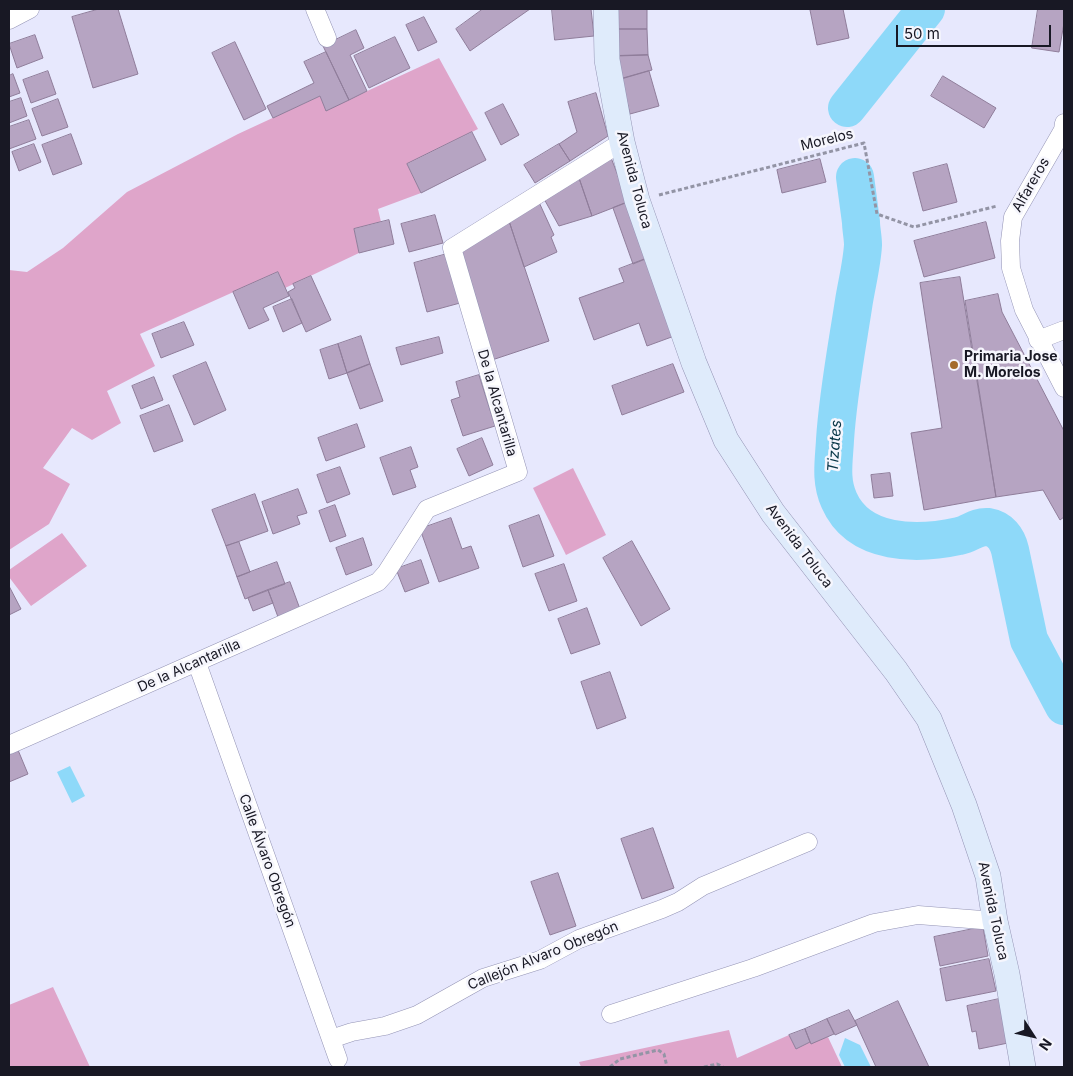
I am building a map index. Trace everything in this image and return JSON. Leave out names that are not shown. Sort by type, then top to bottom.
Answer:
[{"type":"street","points":[[9,20],[30,9]]},
{"type":"street","points":[[315,9],[327,38]]},
{"type":"street","name":"Avenida Toluca","points":[[606,9],[607,60],[622,142],[637,200],[694,363],[726,440],[773,513],[896,671],[929,719],[964,805],[985,867],[1007,974],[1023,1067]]},
{"type":"street","name":"Alfareros","points":[[1064,123],[1063,130],[1013,216],[1010,229],[1011,268],[1024,310],[1064,388]]},
{"type":"street","name":"De la Alcantarilla","points":[[9,745],[378,582],[386,573],[427,509],[518,472],[452,248],[622,142]]},
{"type":"street","points":[[1038,340],[1064,330]]},
{"type":"street","name":"Calle Álvaro Obregón","points":[[197,663],[338,1059]]},
{"type":"street","name":"Callejón Alvaro Obregón","points":[[331,1039],[352,1032],[385,1026],[418,1015],[483,978],[540,960],[579,939],[662,909],[678,902],[703,886],[808,842]]},
{"type":"street","points":[[611,1014],[753,968],[874,923],[918,916],[995,921]]},
{"type":"path","name":"Morelos","points":[[637,200],[864,143],[877,214],[898,222],[914,227],[1022,199]]},
{"type":"path","points":[[610,1067],[620,1058],[658,1050],[664,1054],[667,1067]]},
{"type":"path","points":[[704,1067],[717,1064],[723,1067]]},
{"type":"shaded area","points":[[439,58],[478,129],[407,164],[421,193],[378,209],[381,222],[354,229],[359,253],[285,288],[278,272],[140,334],[155,366],[107,391],[121,423],[92,440],[72,428],[43,468],[70,484],[49,524],[9,550],[9,270],[27,272],[63,248],[127,192],[238,134],[320,96],[326,110]]},
{"type":"shaded area","points":[[573,468],[606,535],[566,555],[533,488]]},
{"type":"shaded area","points":[[62,533],[87,566],[31,606],[9,577],[9,570]]},
{"type":"shaded area","points":[[53,987],[90,1067],[9,1067],[9,1005]]},
{"type":"shaded area","points":[[729,1030],[737,1058],[789,1035],[796,1049],[810,1042],[828,1037],[842,1067],[581,1067],[579,1062]]},
{"type":"water","points":[[70,766],[85,796],[72,803],[57,772]]},
{"type":"water","points":[[845,1038],[860,1045],[871,1067],[845,1067],[839,1055]]},
{"type":"building","points":[[99,9],[118,9],[138,74],[93,88],[72,17]]},
{"type":"building","points":[[483,9],[530,9],[470,51],[456,29]]},
{"type":"building","points":[[552,9],[591,9],[594,36],[555,40]]},
{"type":"building","points":[[616,9],[647,9],[647,29],[615,29]]},
{"type":"building","points":[[843,9],[849,38],[817,45],[810,10]]},
{"type":"building","points":[[1038,9],[1064,9],[1064,23],[1059,52],[1032,48]]},
{"type":"building","points":[[424,17],[437,42],[418,51],[406,25]]},
{"type":"building","points":[[615,29],[647,29],[648,55],[616,56]]},
{"type":"building","points":[[356,30],[364,48],[350,55],[367,91],[349,100],[323,46]]},
{"type":"building","points":[[35,35],[43,58],[17,68],[9,44]]},
{"type":"building","points":[[395,37],[410,68],[369,88],[354,56]]},
{"type":"building","points":[[235,42],[266,109],[244,120],[212,53]]},
{"type":"building","points":[[326,52],[349,100],[326,111],[320,96],[273,118],[267,106],[314,83],[304,62]]},
{"type":"building","points":[[648,55],[652,70],[621,79],[616,56]]},
{"type":"building","points":[[48,71],[56,94],[31,103],[23,80]]},
{"type":"building","points":[[649,71],[659,106],[630,114],[621,79]]},
{"type":"building","points":[[13,74],[20,93],[9,97],[9,76]]},
{"type":"building","points":[[943,76],[996,108],[984,128],[931,96]]},
{"type":"building","points":[[596,93],[608,136],[570,161],[559,144],[577,132],[568,102]]},
{"type":"building","points":[[21,98],[27,116],[9,123],[9,102]]},
{"type":"building","points":[[58,99],[68,127],[42,136],[32,109]]},
{"type":"building","points":[[503,104],[519,135],[501,145],[485,113]]},
{"type":"building","points":[[29,120],[36,139],[9,149],[9,127]]},
{"type":"building","points":[[472,132],[486,160],[421,193],[407,164]]},
{"type":"building","points":[[71,134],[82,164],[53,175],[42,145]]},
{"type":"building","points":[[34,144],[41,162],[19,171],[12,152]]},
{"type":"building","points":[[559,144],[570,161],[535,183],[524,165]]},
{"type":"building","points":[[610,155],[628,202],[592,216],[578,175]]},
{"type":"building","points":[[820,159],[826,182],[782,193],[777,170]]},
{"type":"building","points":[[947,164],[957,202],[923,211],[913,173]]},
{"type":"building","points":[[578,175],[592,216],[559,226],[543,197]]},
{"type":"building","points":[[538,200],[554,235],[551,237],[557,252],[524,267],[508,218]]},
{"type":"building","points":[[628,202],[648,258],[633,264],[613,208]]},
{"type":"building","points":[[435,215],[443,243],[409,252],[401,224]]},
{"type":"building","points":[[508,218],[549,341],[492,360],[459,247]]},
{"type":"building","points":[[389,220],[394,244],[359,253],[354,229]]},
{"type":"building","points":[[986,222],[995,258],[924,277],[914,241]]},
{"type":"building","points":[[447,254],[460,303],[427,312],[414,263]]},
{"type":"building","points":[[648,258],[677,335],[647,346],[639,323],[594,340],[579,298],[624,282],[619,269]]},
{"type":"building","points":[[278,272],[289,296],[263,308],[269,320],[249,329],[233,292]]},
{"type":"building","points":[[311,276],[331,320],[306,332],[288,292],[295,288],[293,284]]},
{"type":"building","name":"Primaria Jose M. Morelos","points":[[960,277],[996,497],[924,510],[911,433],[942,428],[920,283]]},
{"type":"building","points":[[998,294],[1002,312],[1064,431],[1064,517],[1060,520],[1043,490],[996,497],[965,301]]},
{"type":"building","points":[[292,299],[302,323],[283,332],[273,307]]},
{"type":"building","points":[[184,322],[194,345],[161,358],[152,334]]},
{"type":"building","points":[[361,336],[370,364],[347,373],[338,344]]},
{"type":"building","points":[[439,337],[443,353],[401,365],[396,348]]},
{"type":"building","points":[[338,344],[347,373],[329,379],[320,350]]},
{"type":"building","points":[[206,362],[226,410],[194,425],[173,376]]},
{"type":"building","points":[[370,364],[383,401],[360,409],[347,373]]},
{"type":"building","points":[[673,364],[684,392],[622,415],[612,386]]},
{"type":"building","points":[[479,375],[495,426],[463,436],[451,400],[460,397],[456,382]]},
{"type":"building","points":[[154,377],[163,400],[141,409],[132,386]]},
{"type":"building","points":[[169,405],[183,441],[154,452],[140,416]]},
{"type":"building","points":[[357,424],[365,447],[326,461],[318,438]]},
{"type":"building","points":[[482,438],[493,465],[469,476],[457,449]]},
{"type":"building","points":[[411,447],[418,467],[410,470],[416,487],[393,495],[380,458]]},
{"type":"building","points":[[340,467],[350,494],[327,503],[317,475]]},
{"type":"building","points":[[890,473],[893,496],[874,498],[871,475]]},
{"type":"building","points":[[298,489],[307,513],[297,516],[300,524],[273,534],[262,502]]},
{"type":"building","points":[[255,494],[268,531],[226,546],[212,510]]},
{"type":"building","points":[[335,505],[346,536],[330,542],[319,511]]},
{"type":"building","points":[[539,515],[554,556],[523,567],[509,526]]},
{"type":"building","points":[[451,518],[462,549],[471,546],[479,568],[439,582],[420,529]]},
{"type":"building","points":[[363,538],[372,565],[346,575],[336,548]]},
{"type":"building","points":[[632,541],[670,609],[641,626],[603,558]]},
{"type":"building","points":[[239,542],[250,572],[237,577],[226,546]]},
{"type":"building","points":[[421,560],[429,583],[405,592],[396,569]]},
{"type":"building","points":[[277,562],[285,584],[245,599],[237,577]]},
{"type":"building","points":[[564,564],[577,601],[549,611],[535,574]]},
{"type":"building","points":[[290,582],[300,609],[278,617],[268,590]]},
{"type":"building","points":[[9,586],[21,609],[9,615]]},
{"type":"building","points":[[268,590],[273,603],[253,611],[248,598]]},
{"type":"building","points":[[587,608],[600,644],[571,654],[558,619]]},
{"type":"building","points":[[610,672],[626,718],[597,729],[581,682]]},
{"type":"building","points":[[18,750],[28,774],[9,782],[9,754]]},
{"type":"building","points":[[653,828],[674,888],[642,899],[621,839]]},
{"type":"building","points":[[558,873],[576,926],[550,935],[531,882]]},
{"type":"building","points":[[983,927],[988,956],[940,966],[934,937]]},
{"type":"building","points":[[989,959],[996,991],[946,1001],[940,969]]},
{"type":"building","points":[[999,999],[1008,1043],[979,1049],[976,1031],[972,1032],[967,1006]]},
{"type":"building","points":[[898,1001],[929,1067],[876,1067],[855,1021]]},
{"type":"building","points":[[849,1010],[857,1025],[835,1035],[827,1019]]},
{"type":"building","points":[[827,1019],[834,1034],[811,1044],[805,1029]]},
{"type":"building","points":[[805,1029],[810,1042],[796,1049],[789,1035]]},
{"type":"waterway","name":"Tizates","points":[[847,108],[926,9]]},
{"type":"waterway","name":"Tizates","points":[[855,177],[863,245],[836,422],[833,470],[836,493],[848,515],[860,526],[875,534],[891,539],[908,541],[943,539],[963,535],[984,527],[992,528],[999,532],[1005,538],[1010,550],[1029,640],[1064,706]]},
{"type":"place","name":"Primaria Jose M. Morelos","points":[[954,365]]}]
